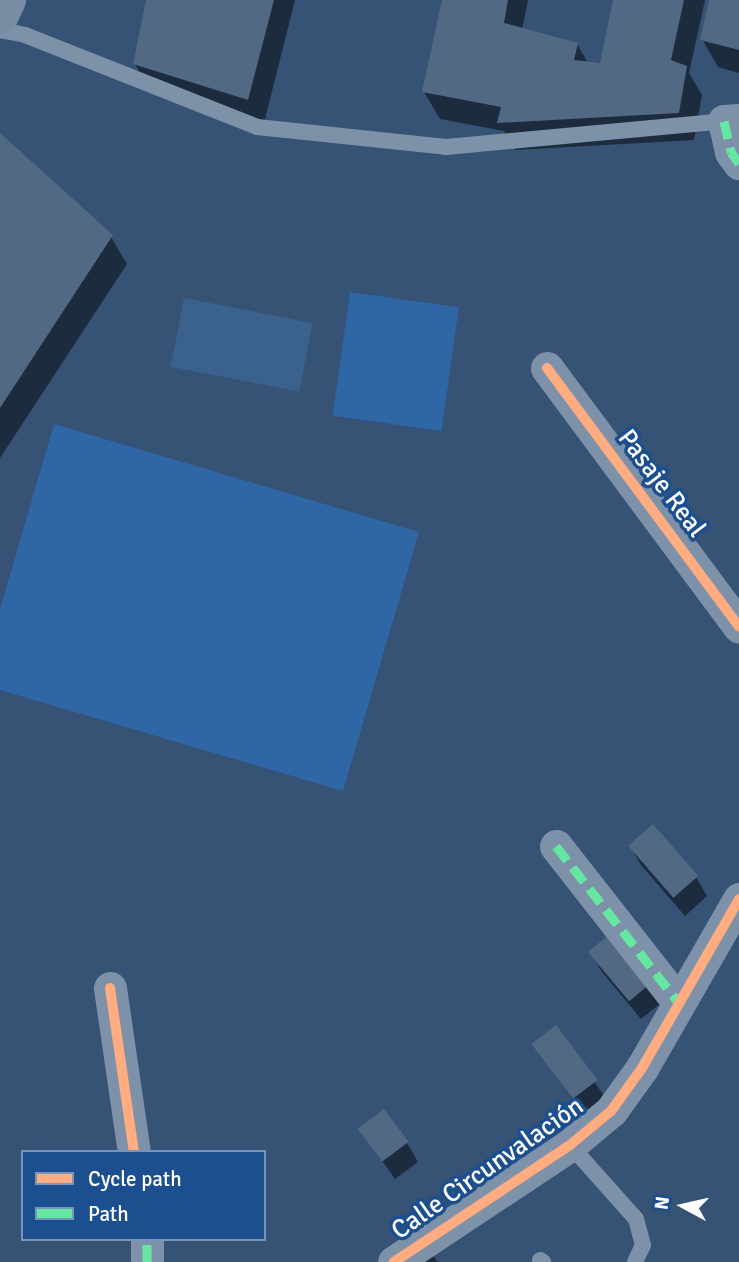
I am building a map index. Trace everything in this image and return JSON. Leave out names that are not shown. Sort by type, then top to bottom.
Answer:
[{"type":"street","points":[[0,15],[7,0]]},
{"type":"street","points":[[732,120],[731,152],[739,163]]},
{"type":"street","name":"Pasaje Real","points":[[547,368],[739,627]]},
{"type":"street","points":[[556,846],[678,1003]]},
{"type":"street","name":"Calle Circunvalación","points":[[394,1262],[570,1145],[611,1111],[642,1069],[739,899]]},
{"type":"street","points":[[110,988],[134,1150]]},
{"type":"street","points":[[147,1241],[147,1262]]},
{"type":"lane","points":[[0,30],[25,35],[257,127],[446,147],[732,120]]},
{"type":"lane","points":[[570,1145],[636,1219],[643,1245],[635,1262]]},
{"type":"shaded area","points":[[350,292],[459,307],[442,431],[333,416]]},
{"type":"shaded area","points":[[184,298],[313,323],[299,392],[171,367]]},
{"type":"shaded area","points":[[54,424],[419,532],[343,791],[0,690],[0,609]]},
{"type":"building","points":[[146,0],[274,0],[248,100],[133,64]]},
{"type":"building","points":[[442,0],[508,0],[504,23],[578,43],[574,60],[600,63],[613,0],[684,0],[671,60],[687,66],[679,113],[497,123],[501,107],[422,92]]},
{"type":"building","points":[[709,0],[739,0],[739,50],[700,40]]},
{"type":"building","points":[[0,133],[113,235],[0,408]]},
{"type":"building","points":[[653,824],[698,876],[673,898],[628,846]]},
{"type":"building","points":[[611,933],[652,982],[629,1001],[588,952]]},
{"type":"building","points":[[556,1025],[598,1080],[573,1099],[531,1044]]},
{"type":"building","points":[[384,1109],[409,1142],[382,1162],[358,1129]]},
{"type":"marked path","points":[[724,121],[731,152],[739,163]]},
{"type":"marked path","points":[[556,846],[679,1003]]},
{"type":"marked path","points":[[147,1241],[147,1262]]},
{"type":"cycle path","points":[[547,368],[739,627]]},
{"type":"cycle path","points":[[394,1262],[570,1145],[611,1111],[642,1068],[739,899]]},
{"type":"cycle path","points":[[110,988],[134,1150]]}]
